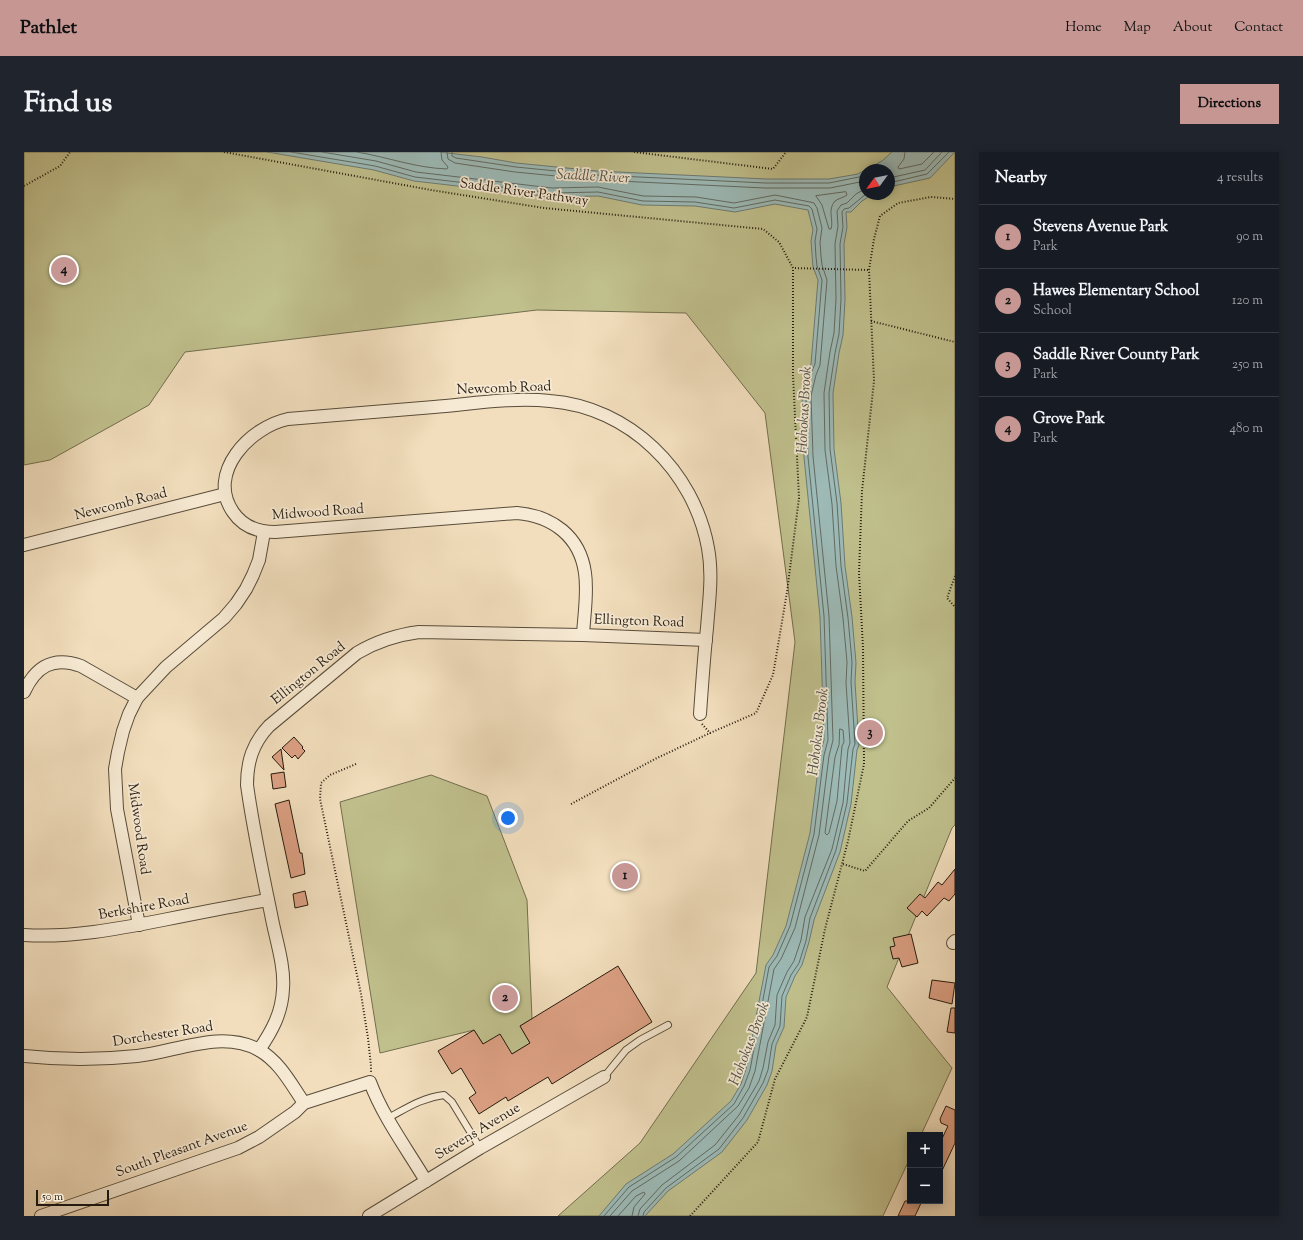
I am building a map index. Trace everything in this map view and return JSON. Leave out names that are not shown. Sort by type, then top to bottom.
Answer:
[{"type":"street","name":"Newcomb Road","points":[[264,532],[249,526],[236,516],[230,508],[224,487],[229,467],[239,450],[249,438],[270,425],[284,420],[511,401],[549,401],[568,403],[603,414],[623,424],[638,435],[668,462],[689,493],[704,531],[709,555],[711,584],[700,714]]},
{"type":"street","name":"Newcomb Road","points":[[24,545],[226,494]]},
{"type":"street","name":"Midwood Road","points":[[139,925],[117,809],[115,769],[123,731],[137,698],[166,667],[224,618],[236,604],[246,589],[259,560],[264,532],[517,513],[530,514],[543,518],[562,530],[571,539],[578,550],[582,561],[586,583],[583,635]]},
{"type":"street","name":"Ellington Road","points":[[259,1050],[270,1034],[277,1019],[283,988],[283,972],[247,785],[247,772],[254,746],[261,734],[269,726],[357,653],[386,638],[402,634],[419,632],[583,635],[706,640]]},
{"type":"street","points":[[24,692],[29,680],[43,667],[52,663],[72,662],[137,698]]},
{"type":"street","name":"Berkshire Road","points":[[24,935],[38,936],[82,933],[139,925],[268,900]]},
{"type":"street","name":"Dorchester Road","points":[[24,1056],[76,1060],[108,1059],[139,1056],[219,1041],[232,1042],[259,1050],[272,1060],[282,1070],[304,1103]]},
{"type":"street","name":"Stevens Avenue","points":[[369,1216],[480,1148],[604,1077]]},
{"type":"street","points":[[370,1082],[374,1094],[426,1181]]},
{"type":"street","name":"South Pleasant Avenue","points":[[41,1216],[238,1148],[259,1137],[291,1115],[304,1103],[370,1082]]},
{"type":"lane","points":[[604,1077],[626,1050],[640,1040],[668,1025]]},
{"type":"lane","points":[[388,1118],[421,1100],[433,1096],[444,1095],[452,1102],[480,1148]]},
{"type":"path","points":[[24,186],[60,166],[70,152]]},
{"type":"path","name":"Saddle River Pathway","points":[[224,152],[431,190],[544,208],[764,229],[780,242],[794,268]]},
{"type":"path","points":[[634,152],[773,169],[786,152]]},
{"type":"path","points":[[690,1216],[758,1142],[775,1079],[808,1017],[826,929],[848,841],[864,764],[863,648],[859,573],[862,491],[874,381],[869,270],[874,239],[880,216],[898,203],[931,197],[955,199]]},
{"type":"path","points":[[571,804],[655,758],[756,713],[773,675],[799,498],[793,375],[794,268],[869,270]]},
{"type":"path","points":[[871,321],[955,342]]},
{"type":"path","points":[[955,576],[947,598],[955,607]]},
{"type":"path","points":[[700,714],[696,718],[710,733]]},
{"type":"path","points":[[356,764],[330,775],[321,783],[320,798],[361,994],[371,1066],[370,1082]]},
{"type":"path","points":[[842,864],[865,871],[908,821],[928,808],[955,778]]},
{"type":"green space","points":[[24,152],[955,152],[955,825],[952,828],[887,987],[952,1068],[922,1132],[907,1132],[907,1164],[883,1216],[558,1216],[640,1143],[756,973],[795,642],[765,413],[686,313],[537,310],[185,352],[149,405],[50,460],[24,465]]},
{"type":"green space","points":[[431,775],[487,796],[527,900],[532,1019],[520,1026],[530,1043],[512,1054],[483,1044],[474,1030],[380,1053],[340,802]]},
{"type":"water","points":[[267,152],[439,152],[516,163],[597,171],[766,179],[829,179],[859,173],[859,200],[864,200],[851,212],[846,212],[847,227],[844,244],[845,300],[843,335],[833,393],[834,449],[841,503],[845,566],[852,617],[856,663],[855,682],[859,745],[857,750],[851,804],[840,852],[814,920],[802,965],[795,976],[786,997],[784,1027],[776,1045],[772,1071],[767,1085],[747,1120],[722,1152],[668,1191],[645,1216],[599,1216],[626,1184],[673,1154],[731,1101],[741,1084],[746,1069],[766,965],[773,955],[786,926],[810,833],[820,754],[824,740],[820,617],[804,457],[802,395],[811,364],[818,280],[813,267],[811,241],[813,230],[808,210],[775,204],[735,212],[695,206],[642,205],[598,196],[552,197],[414,181],[374,170]]},
{"type":"water","points":[[892,152],[955,152],[930,178],[895,186],[895,164],[876,164]]},
{"type":"building","points":[[294,737],[305,751],[298,759],[295,755],[292,758],[282,748]]},
{"type":"building","points":[[281,749],[284,770],[272,757]]},
{"type":"building","points":[[284,772],[286,787],[273,789],[271,774]]},
{"type":"building","points":[[289,800],[300,853],[302,853],[305,874],[291,878],[275,804]]},
{"type":"building","points":[[955,869],[955,894],[949,901],[944,898],[927,916],[922,911],[917,917],[907,908],[920,894],[925,898],[938,882],[942,885]]},
{"type":"building","points":[[305,891],[308,905],[295,908],[293,894]]},
{"type":"building","points":[[911,934],[918,963],[902,967],[899,958],[893,959],[890,947],[895,946],[893,938]]},
{"type":"building","points":[[618,966],[652,1022],[552,1084],[548,1077],[508,1101],[506,1097],[479,1114],[469,1098],[476,1093],[461,1068],[452,1074],[438,1051],[474,1030],[483,1044],[500,1034],[512,1054],[530,1043],[520,1026]]},
{"type":"building","points":[[932,980],[955,983],[952,1004],[929,998]]},
{"type":"building","points":[[951,1008],[955,1008],[955,1033],[947,1032]]},
{"type":"building","points":[[946,1106],[955,1110],[955,1143],[943,1169],[943,1137],[948,1126],[941,1123],[940,1119]]},
{"type":"building","points":[[905,1201],[907,1201],[907,1204],[921,1204],[915,1216],[898,1216]]},
{"type":"place","name":"Grove Park","points":[[64,270]]},
{"type":"place","name":"Saddle River County Park","points":[[870,733]]},
{"type":"place","name":"Stevens Avenue Park","points":[[625,876]]},
{"type":"place","name":"Hawes Elementary School","points":[[505,998]]},
{"type":"water label","name":"Saddle River","points":[[593,177]]},
{"type":"water label","name":"Hohokus Brook","points":[[805,410]]},
{"type":"water label","name":"Hohokus Brook","points":[[819,732]]},
{"type":"water label","name":"Hohokus Brook","points":[[750,1044]]}]
